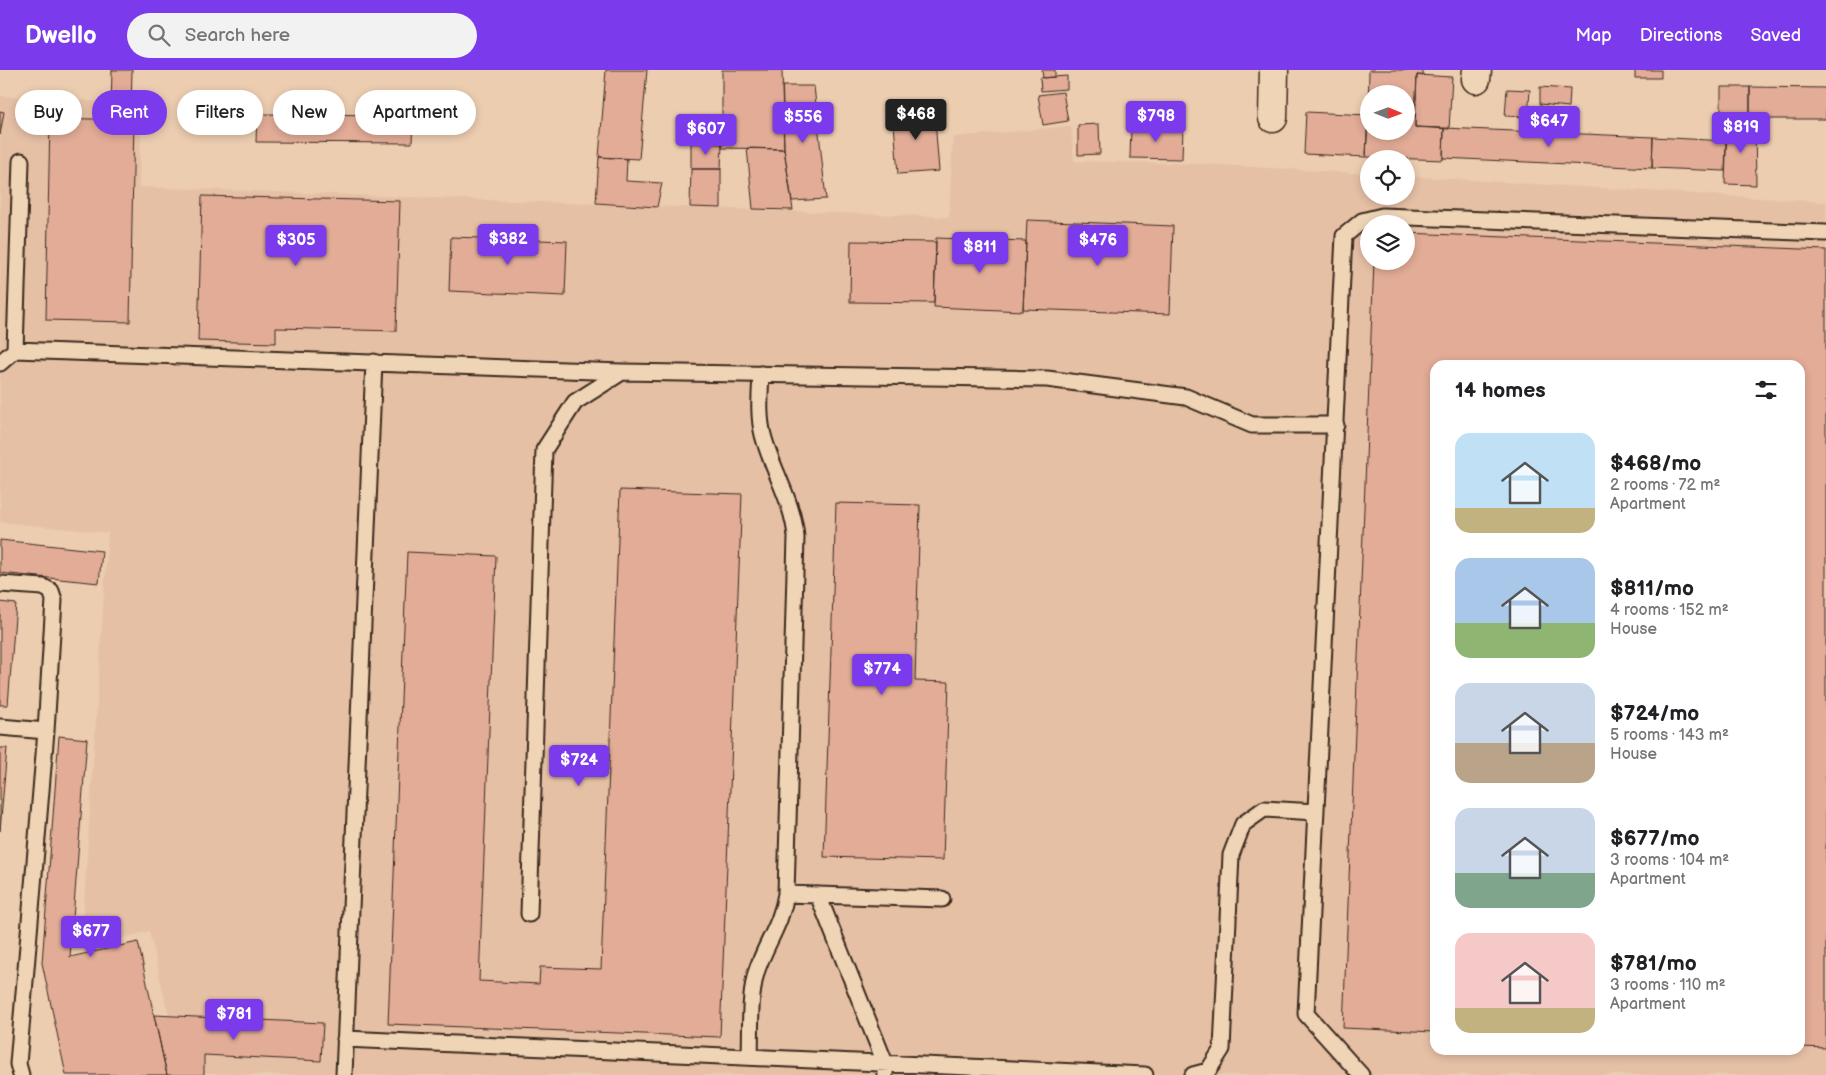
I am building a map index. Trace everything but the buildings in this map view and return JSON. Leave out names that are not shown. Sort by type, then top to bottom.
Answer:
[{"type":"street","points":[[1273,118],[1274,70]]},
{"type":"lane","points":[[15,350],[21,161]]},
{"type":"lane","points":[[1361,1075],[1306,1014],[1344,236],[1362,221],[1382,216],[1826,233]]},
{"type":"lane","points":[[0,363],[15,350],[622,372],[1047,379],[1186,397],[1252,425],[1336,425]]},
{"type":"lane","points":[[344,1075],[374,362]]},
{"type":"lane","points":[[529,914],[544,450],[575,402],[622,372]]},
{"type":"lane","points":[[750,1057],[753,990],[756,976],[780,922],[786,894],[796,538],[791,510],[763,436],[759,411],[761,374]]},
{"type":"lane","points":[[0,584],[43,587],[51,591],[54,600],[46,731],[18,1064],[21,1075]]},
{"type":"lane","points":[[0,727],[46,731]]},
{"type":"lane","points":[[1193,1075],[1208,1071],[1222,1049],[1231,855],[1243,824],[1264,809],[1316,812]]},
{"type":"lane","points":[[786,894],[942,899]]},
{"type":"lane","points":[[818,895],[885,1069]]},
{"type":"lane","points":[[345,1039],[750,1057],[885,1069],[1145,1075]]},
{"type":"shaded area","points":[[0,96],[15,97],[15,135],[82,135],[82,101],[92,101],[92,135],[141,135],[139,187],[949,217],[953,137],[1071,126],[1074,161],[1206,164],[1360,173],[1360,205],[1415,205],[1415,177],[1826,202],[1826,1075],[248,1075],[182,1072],[149,931],[81,949],[108,533],[0,522]]}]
